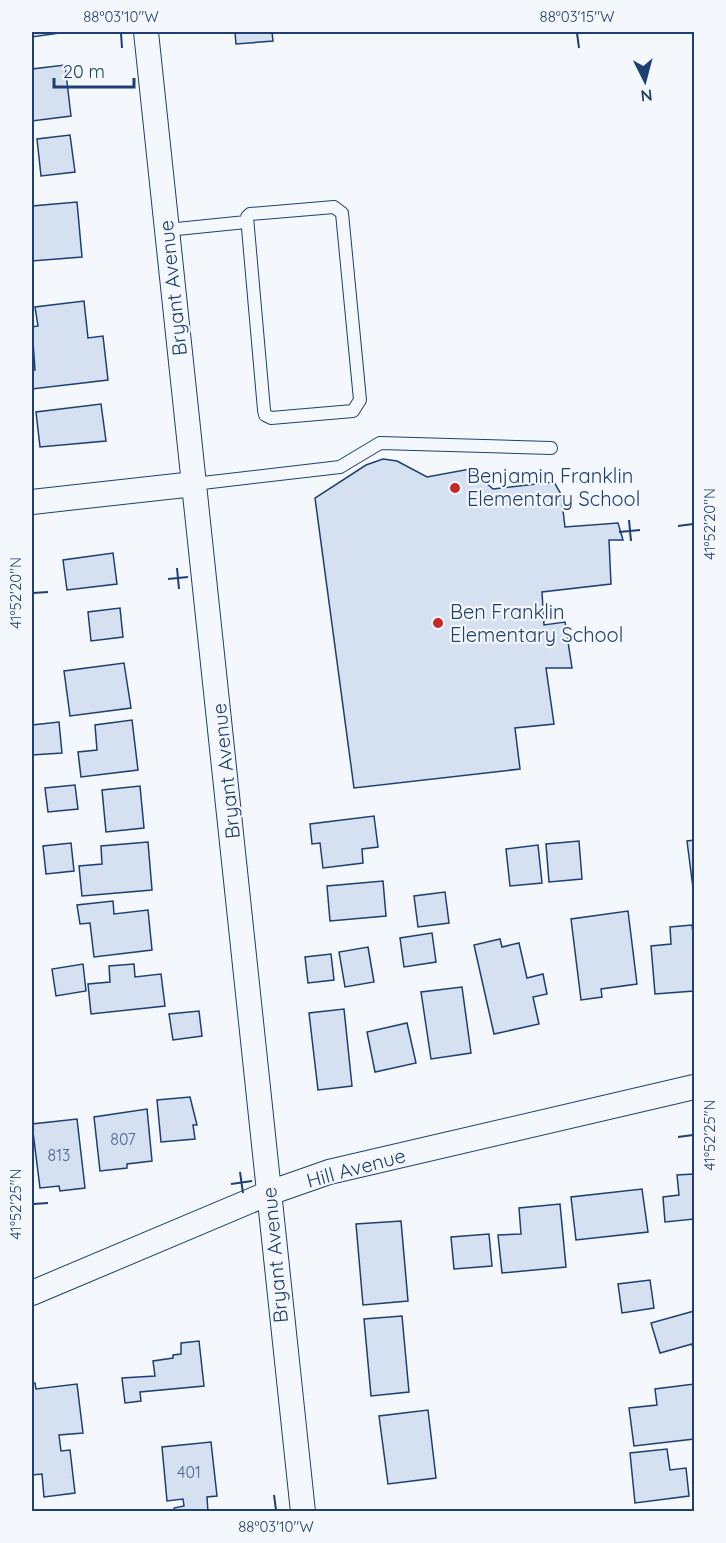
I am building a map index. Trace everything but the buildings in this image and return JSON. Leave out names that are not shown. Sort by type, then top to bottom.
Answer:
[{"type":"street","name":"Bryant Avenue","points":[[146,32],[303,1512]]},
{"type":"street","points":[[32,502],[194,484]]},
{"type":"street","name":"Hill Avenue","points":[[32,1293],[269,1193],[329,1172],[694,1087]]},
{"type":"lane","points":[[334,207],[342,213],[360,400],[353,411],[271,418],[265,415],[246,222],[250,214],[334,207]]},
{"type":"lane","points":[[167,230],[246,222]]},
{"type":"lane","points":[[194,484],[340,467],[380,443],[551,448]]},
{"type":"place","name":"Benjamin Franklin Elementary School","points":[[455,488]]},
{"type":"place","name":"Ben Franklin Elementary School","points":[[438,623]]}]
